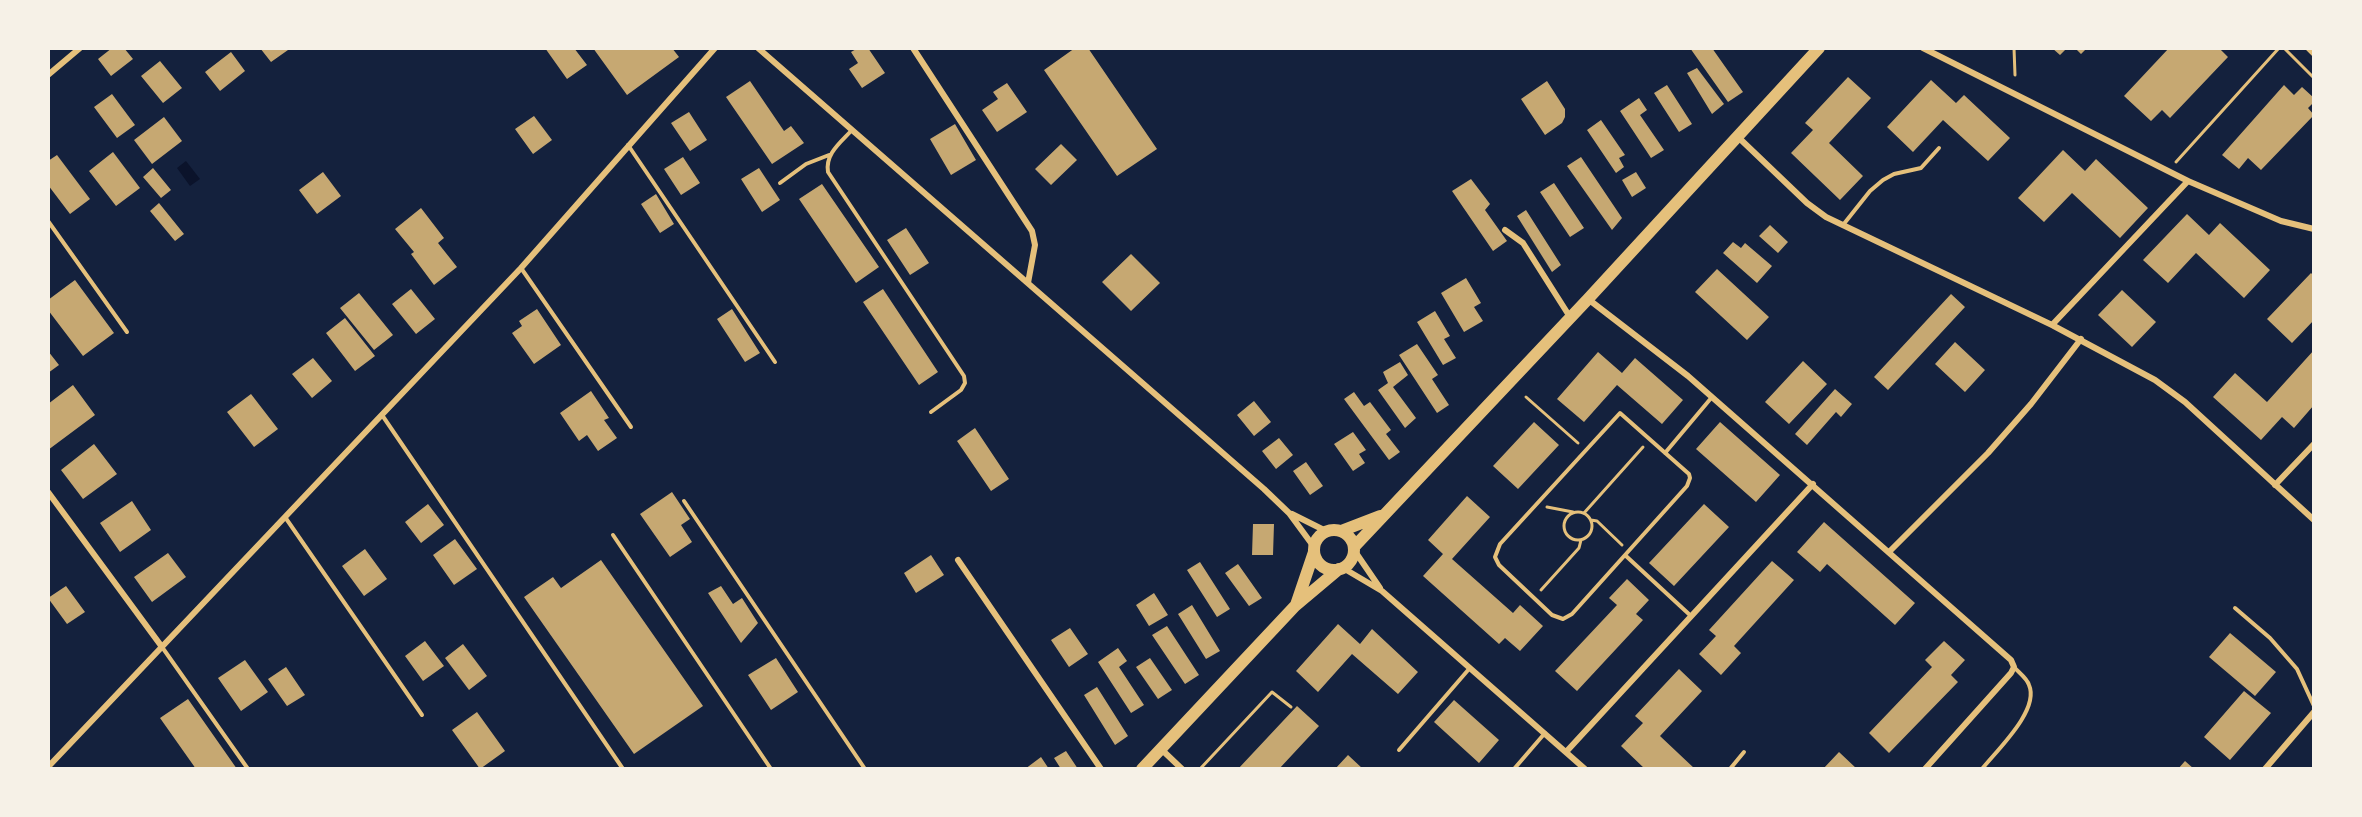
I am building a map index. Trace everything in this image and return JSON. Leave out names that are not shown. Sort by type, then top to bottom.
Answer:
[{"type":"main road","points":[[1142,769],[1295,606],[1350,562],[1354,548],[1384,514],[1819,48]]},
{"type":"main road","points":[[1295,606],[1318,538],[1326,531],[1341,531],[1384,514]]},
{"type":"main road","points":[[1341,531],[1351,539],[1354,548]]},
{"type":"main road","points":[[1314,549],[1321,565],[1332,570],[1341,568]]},
{"type":"street","points":[[48,75],[80,48]]},
{"type":"street","points":[[48,767],[521,268],[715,48]]},
{"type":"street","points":[[758,48],[1289,513],[1314,549]]},
{"type":"street","points":[[913,48],[1032,231],[1035,245],[1028,283]]},
{"type":"street","points":[[1923,48],[2188,181],[2281,221],[2314,229]]},
{"type":"street","points":[[1737,136],[1807,203],[1843,225],[2081,339],[2156,380],[2185,402],[2314,520]]},
{"type":"street","points":[[2052,325],[2188,181]]},
{"type":"street","points":[[1505,230],[1523,243],[1570,317]]},
{"type":"street","points":[[1587,299],[1659,352],[1712,397],[2011,660],[2014,667],[2011,673],[1925,769]]},
{"type":"street","points":[[1889,552],[1988,453],[2031,404],[2081,339]]},
{"type":"street","points":[[2275,485],[2314,444]]},
{"type":"street","points":[[1566,752],[1813,484]]},
{"type":"street","points":[[48,492],[162,647]]},
{"type":"street","points":[[1289,513],[1326,531]]},
{"type":"street","points":[[1354,548],[1382,591]]},
{"type":"street","points":[[958,560],[1101,769]]},
{"type":"street","points":[[1341,568],[1382,591],[1586,769]]},
{"type":"street","points":[[2265,769],[2314,712]]},
{"type":"street","points":[[1161,749],[1182,769]]},
{"type":"lane","points":[[2307,48],[2314,55]]},
{"type":"lane","points":[[852,130],[830,155],[827,164],[828,172],[964,376],[965,383],[961,390],[931,412]]},
{"type":"lane","points":[[628,145],[775,362]]},
{"type":"lane","points":[[1843,225],[1870,191],[1883,180],[1894,174],[1921,168],[1939,148]]},
{"type":"lane","points":[[780,183],[806,164],[830,155]]},
{"type":"lane","points":[[48,221],[126,332]]},
{"type":"lane","points":[[521,268],[631,427]]},
{"type":"lane","points":[[1665,453],[1712,397]]},
{"type":"lane","points":[[1620,413],[1689,474],[1690,478],[1687,486],[1626,556],[1572,614],[1563,619],[1552,615],[1499,565],[1496,557],[1500,544],[1586,450],[1620,413]]},
{"type":"lane","points":[[382,415],[623,769]]},
{"type":"lane","points":[[684,501],[865,769]]},
{"type":"lane","points":[[285,517],[422,715]]},
{"type":"lane","points":[[613,535],[771,769]]},
{"type":"lane","points":[[1626,556],[1691,616]]},
{"type":"lane","points":[[2235,608],[2270,638],[2297,669],[2314,706]]},
{"type":"lane","points":[[162,647],[248,769]]},
{"type":"lane","points":[[1982,769],[2029,709],[2031,698],[2029,684],[2014,667]]},
{"type":"lane","points":[[1399,750],[1470,668]]},
{"type":"lane","points":[[1514,769],[1545,733]]},
{"type":"lane","points":[[1730,769],[1744,753]]},
{"type":"path","points":[[2013,48],[2015,75]]},
{"type":"path","points":[[2168,171],[2279,48]]},
{"type":"path","points":[[2284,48],[2314,78]]},
{"type":"path","points":[[1526,397],[1586,450]]},
{"type":"path","points":[[1584,513],[1650,439]]},
{"type":"path","points":[[1536,505],[1584,513],[1593,525],[1590,535],[1581,540],[1570,538],[1564,528],[1568,516],[1576,512]]},
{"type":"path","points":[[1591,520],[1597,521],[1629,551]]},
{"type":"path","points":[[1534,598],[1579,548],[1581,540]]},
{"type":"path","points":[[1200,769],[1272,692],[1291,708]]},
{"type":"water","points":[[186,161],[200,179],[190,186],[177,168]]},
{"type":"building","points":[[112,48],[124,48],[133,59],[111,76],[98,59]]},
{"type":"building","points":[[260,48],[286,48],[288,50],[271,62]]},
{"type":"building","points":[[545,48],[574,48],[587,65],[567,79]]},
{"type":"building","points":[[593,48],[672,48],[679,57],[627,95]]},
{"type":"building","points":[[858,48],[868,48],[885,73],[862,88],[849,69],[858,63],[851,52]]},
{"type":"building","points":[[1075,48],[1088,48],[1157,149],[1117,176],[1044,70]]},
{"type":"building","points":[[1690,48],[1712,48],[1743,92],[1728,102]]},
{"type":"building","points":[[2052,48],[2067,48],[2060,55]]},
{"type":"building","points":[[2075,48],[2087,48],[2081,54]]},
{"type":"building","points":[[2169,48],[2219,48],[2228,57],[2170,118],[2162,110],[2151,121],[2124,96]]},
{"type":"building","points":[[231,52],[245,71],[220,91],[205,72]]},
{"type":"building","points":[[160,61],[182,88],[163,103],[141,76]]},
{"type":"building","points":[[1697,68],[1724,104],[1712,114],[1687,73]]},
{"type":"building","points":[[1848,77],[1871,98],[1829,143],[1863,176],[1840,200],[1791,153],[1813,130],[1805,123]]},
{"type":"building","points":[[1931,80],[1956,103],[1964,95],[2010,138],[1988,161],[1943,120],[1913,152],[1887,127]]},
{"type":"building","points":[[750,81],[784,131],[791,126],[804,143],[772,164],[726,97]]},
{"type":"building","points":[[1547,81],[1565,109],[1565,117],[1562,123],[1545,135],[1521,99]]},
{"type":"building","points":[[1007,83],[1027,112],[997,132],[982,110],[998,99],[993,92]]},
{"type":"building","points":[[1667,85],[1692,124],[1679,132],[1654,93]]},
{"type":"building","points":[[2284,85],[2294,95],[2302,87],[2314,98],[2314,102],[2308,108],[2314,115],[2261,170],[2248,158],[2239,169],[2222,155]]},
{"type":"building","points":[[112,94],[135,125],[117,138],[94,107]]},
{"type":"building","points":[[1639,98],[1647,110],[1640,115],[1664,150],[1651,158],[1620,111]]},
{"type":"building","points":[[689,112],[707,140],[690,151],[671,123]]},
{"type":"building","points":[[534,116],[552,140],[533,154],[515,129]]},
{"type":"building","points":[[164,117],[182,141],[152,164],[134,140]]},
{"type":"building","points":[[1601,120],[1625,155],[1619,158],[1624,167],[1616,173],[1587,130]]},
{"type":"building","points":[[955,124],[976,160],[951,175],[930,139]]},
{"type":"building","points":[[1061,144],[1077,160],[1051,185],[1035,169]]},
{"type":"building","points":[[2063,150],[2085,171],[2096,159],[2148,208],[2120,238],[2072,193],[2044,222],[2018,198]]},
{"type":"building","points":[[113,152],[140,188],[116,206],[89,171]]},
{"type":"building","points":[[57,155],[90,199],[70,214],[48,185],[48,161]]},
{"type":"building","points":[[683,157],[700,183],[681,195],[664,169]]},
{"type":"building","points":[[1581,157],[1622,218],[1612,230],[1567,166]]},
{"type":"building","points":[[153,168],[171,190],[161,198],[143,177]]},
{"type":"building","points":[[759,168],[780,200],[762,212],[741,179]]},
{"type":"building","points":[[323,172],[341,196],[317,214],[299,190]]},
{"type":"building","points":[[1636,172],[1646,188],[1632,197],[1622,180]]},
{"type":"building","points":[[1471,179],[1490,204],[1485,210],[1507,241],[1493,251],[1452,191]]},
{"type":"building","points":[[1554,183],[1584,228],[1570,237],[1540,192]]},
{"type":"building","points":[[822,184],[879,267],[856,283],[799,199]]},
{"type":"building","points":[[656,194],[674,224],[660,233],[641,204]]},
{"type":"building","points":[[159,203],[184,234],[175,241],[150,211]]},
{"type":"building","points":[[421,208],[444,238],[438,243],[457,267],[434,285],[411,254],[414,252],[395,229]]},
{"type":"building","points":[[1526,210],[1561,265],[1552,272],[1517,216]]},
{"type":"building","points":[[2187,214],[2209,235],[2220,223],[2270,270],[2244,298],[2196,253],[2168,283],[2143,260]]},
{"type":"building","points":[[1770,225],[1788,242],[1778,253],[1759,236]]},
{"type":"building","points":[[906,228],[929,263],[910,275],[887,240]]},
{"type":"building","points":[[1733,242],[1741,248],[1745,243],[1772,266],[1757,283],[1723,253]]},
{"type":"building","points":[[1131,254],[1160,283],[1131,311],[1102,282]]},
{"type":"building","points":[[1717,269],[1769,317],[1747,340],[1695,292]]},
{"type":"building","points":[[2311,273],[2314,276],[2314,320],[2292,343],[2267,319]]},
{"type":"building","points":[[1466,278],[1481,303],[1474,307],[1483,321],[1464,332],[1441,293]]},
{"type":"building","points":[[75,280],[114,333],[83,356],[48,310],[48,300]]},
{"type":"building","points":[[411,289],[435,319],[416,334],[392,304]]},
{"type":"building","points":[[883,289],[938,372],[919,385],[863,302]]},
{"type":"building","points":[[2122,290],[2156,322],[2132,347],[2098,315]]},
{"type":"building","points":[[359,293],[393,335],[374,350],[340,308]]},
{"type":"building","points":[[1951,294],[1965,307],[1888,390],[1874,377]]},
{"type":"building","points":[[537,309],[561,345],[534,364],[512,333],[522,326],[519,321]]},
{"type":"building","points":[[732,309],[760,353],[745,362],[717,319]]},
{"type":"building","points":[[1435,311],[1450,336],[1444,339],[1456,358],[1443,365],[1417,322]]},
{"type":"building","points":[[345,318],[375,356],[355,371],[326,333]]},
{"type":"building","points":[[1955,342],[1985,370],[1965,392],[1935,364]]},
{"type":"building","points":[[1417,344],[1438,375],[1432,379],[1449,405],[1437,413],[1399,355]]},
{"type":"building","points":[[2314,350],[2314,405],[2294,428],[2282,417],[2261,440],[2213,397],[2235,373],[2267,402]]},
{"type":"building","points":[[48,351],[59,365],[48,373]]},
{"type":"building","points":[[1598,352],[1622,373],[1635,358],[1683,400],[1662,424],[1617,385],[1584,422],[1557,399]]},
{"type":"building","points":[[313,358],[332,381],[312,398],[292,374]]},
{"type":"building","points":[[1803,361],[1827,384],[1789,424],[1765,402]]},
{"type":"building","points":[[1400,362],[1408,375],[1393,387],[1416,418],[1405,428],[1378,390],[1388,383],[1383,372]]},
{"type":"building","points":[[73,385],[95,415],[48,450],[48,404]]},
{"type":"building","points":[[1835,389],[1852,404],[1841,417],[1836,412],[1807,445],[1795,434]]},
{"type":"building","points":[[591,391],[609,418],[604,420],[617,438],[598,451],[587,435],[579,441],[560,413]]},
{"type":"building","points":[[1354,392],[1364,406],[1370,402],[1391,430],[1386,434],[1400,452],[1389,460],[1344,399]]},
{"type":"building","points":[[251,394],[278,429],[254,447],[227,412]]},
{"type":"building","points":[[1254,401],[1271,422],[1254,436],[1237,415]]},
{"type":"building","points":[[1534,422],[1559,445],[1518,489],[1493,466]]},
{"type":"building","points":[[1720,422],[1780,475],[1756,502],[1696,449]]},
{"type":"building","points":[[975,428],[1009,479],[991,491],[957,441]]},
{"type":"building","points":[[1353,432],[1366,450],[1359,454],[1365,463],[1353,471],[1334,444]]},
{"type":"building","points":[[1279,438],[1293,455],[1276,469],[1262,451]]},
{"type":"building","points":[[94,444],[117,474],[83,499],[61,470]]},
{"type":"building","points":[[1306,462],[1323,486],[1310,495],[1293,471]]},
{"type":"building","points":[[672,492],[690,519],[681,525],[692,542],[670,557],[640,514]]},
{"type":"building","points":[[1467,496],[1490,517],[1452,559],[1513,613],[1520,605],[1543,626],[1520,651],[1505,638],[1499,644],[1423,576],[1443,554],[1428,540]]},
{"type":"building","points":[[132,501],[151,530],[120,552],[100,523]]},
{"type":"building","points":[[428,504],[444,525],[421,543],[405,522]]},
{"type":"building","points":[[1704,504],[1729,527],[1674,586],[1649,563]]},
{"type":"building","points":[[1824,522],[1915,603],[1895,625],[1827,564],[1820,572],[1797,552]]},
{"type":"building","points":[[1253,524],[1274,524],[1273,555],[1252,555]]},
{"type":"building","points":[[455,539],[477,569],[454,585],[433,555]]},
{"type":"building","points":[[365,549],[387,579],[364,596],[342,566]]},
{"type":"building","points":[[168,553],[186,577],[152,602],[134,577]]},
{"type":"building","points":[[931,555],[944,575],[916,593],[904,573]]},
{"type":"building","points":[[601,560],[703,706],[634,754],[524,597],[553,577],[561,588]]},
{"type":"building","points":[[1772,561],[1794,580],[1734,646],[1741,653],[1721,675],[1699,654],[1716,636],[1709,630]]},
{"type":"building","points":[[1200,562],[1230,609],[1217,617],[1187,570]]},
{"type":"building","points":[[1238,564],[1262,598],[1249,606],[1225,573]]},
{"type":"building","points":[[1627,579],[1649,600],[1636,614],[1643,620],[1577,691],[1555,671],[1617,605],[1609,598]]},
{"type":"building","points":[[66,586],[85,612],[67,624],[48,598]]},
{"type":"building","points":[[721,586],[733,604],[742,598],[758,623],[741,643],[708,593]]},
{"type":"building","points":[[1154,593],[1168,615],[1149,626],[1136,605]]},
{"type":"building","points":[[1192,605],[1220,651],[1206,659],[1178,614]]},
{"type":"building","points":[[1338,624],[1360,644],[1372,629],[1418,672],[1398,694],[1352,654],[1318,692],[1296,671]]},
{"type":"building","points":[[1167,626],[1199,675],[1185,684],[1152,635]]},
{"type":"building","points":[[1070,628],[1088,654],[1069,667],[1051,640]]},
{"type":"building","points":[[2230,633],[2276,672],[2255,696],[2209,657]]},
{"type":"building","points":[[425,641],[444,666],[423,681],[405,656]]},
{"type":"building","points":[[1944,641],[1965,660],[1951,675],[1958,682],[1889,753],[1869,733],[1932,667],[1925,660]]},
{"type":"building","points":[[463,644],[487,676],[469,690],[445,658]]},
{"type":"building","points":[[1118,648],[1127,661],[1119,667],[1144,705],[1131,713],[1098,662]]},
{"type":"building","points":[[776,658],[798,692],[771,710],[748,675]]},
{"type":"building","points":[[1150,658],[1172,690],[1158,699],[1136,667]]},
{"type":"building","points":[[245,660],[268,692],[241,711],[218,678]]},
{"type":"building","points":[[286,667],[305,695],[287,706],[268,679]]},
{"type":"building","points":[[1679,669],[1702,691],[1660,736],[1695,769],[1645,769],[1621,746],[1643,723],[1635,716]]},
{"type":"building","points":[[1097,687],[1128,736],[1115,745],[1084,695]]},
{"type":"building","points":[[2244,691],[2271,713],[2230,760],[2204,737]]},
{"type":"building","points":[[188,699],[237,769],[196,769],[160,718]]},
{"type":"building","points":[[1454,700],[1499,740],[1479,763],[1434,722]]},
{"type":"building","points":[[1297,706],[1319,726],[1279,769],[1238,769]]},
{"type":"building","points":[[477,712],[505,751],[480,769],[452,730]]},
{"type":"building","points":[[1066,751],[1078,769],[1061,769],[1054,758]]},
{"type":"building","points":[[1839,752],[1857,769],[1823,769]]},
{"type":"building","points":[[1348,755],[1363,769],[1335,769]]},
{"type":"building","points":[[1041,757],[1049,769],[1025,769]]},
{"type":"building","points":[[2185,761],[2194,769],[2178,769]]}]
